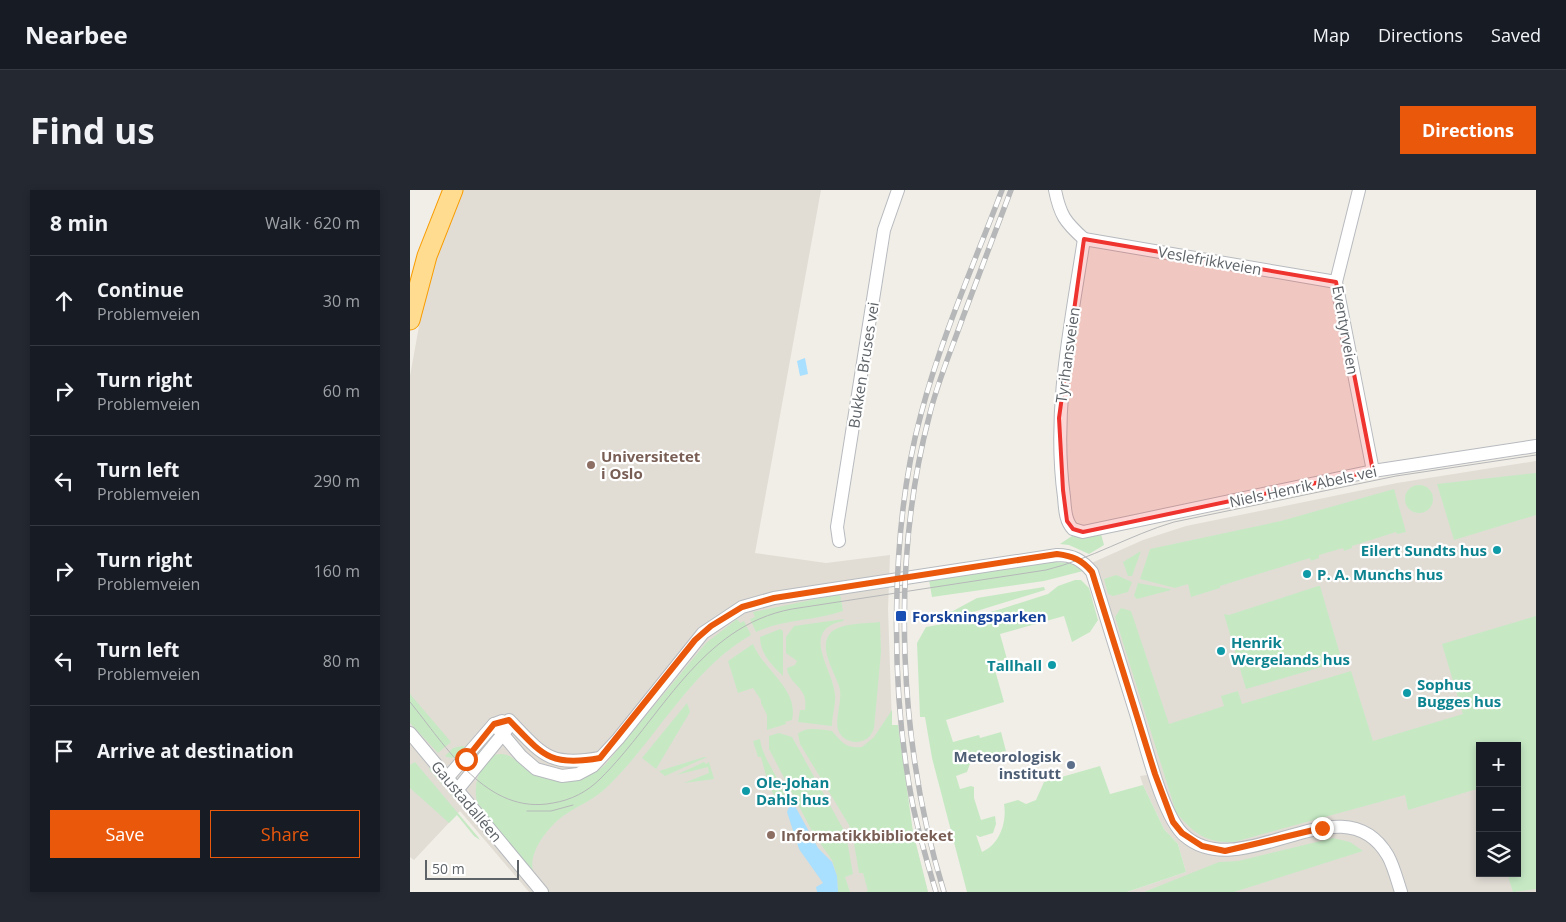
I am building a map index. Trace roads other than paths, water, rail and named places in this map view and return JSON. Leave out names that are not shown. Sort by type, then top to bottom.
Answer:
[{"type":"highway","points":[[410,320],[427,256],[454,190]]},
{"type":"street","name":"Bukken Bruses vei","points":[[839,541],[837,527],[884,230],[898,190]]},
{"type":"street","points":[[1055,190],[1058,206],[1066,222],[1084,238]]},
{"type":"street","name":"Eventyrveien","points":[[1359,190],[1336,282],[1373,472]]},
{"type":"street","name":"Veslefrikkveien","points":[[1084,238],[1336,282]]},
{"type":"street","name":"Tyrihansveien","points":[[1072,530],[1067,521],[1063,490],[1059,418],[1084,238]]},
{"type":"street","name":"Niels Henrik Abels vei","points":[[1072,530],[1083,532],[1373,472],[1536,446]]},
{"type":"street","points":[[494,724],[531,765],[551,775],[578,774],[600,758],[695,640],[711,626],[742,607],[774,598],[879,581],[1057,554],[1071,555],[1081,560],[1092,572],[1155,774],[1173,822],[1182,833],[1202,846],[1225,851],[1322,828],[1344,826],[1363,833],[1382,848],[1393,866],[1401,892]]},
{"type":"street","points":[[448,777],[494,724],[509,720]]},
{"type":"street","points":[[458,789],[503,735],[509,720]]},
{"type":"street","points":[[509,720],[538,750],[550,758],[572,762],[600,758]]},
{"type":"street","name":"Gaustadalléen","points":[[410,733],[542,892]]},
{"type":"water","points":[[805,358],[808,374],[800,376],[797,361]]},
{"type":"water","points":[[795,806],[818,848],[832,862],[837,876],[838,892],[817,892],[816,887],[823,883],[799,849],[787,812],[789,807]]},
{"type":"tram line","points":[[410,702],[454,757],[470,774],[488,788],[508,799],[529,804],[560,802],[578,795],[595,784],[622,755],[684,678],[707,654],[732,634],[760,619],[792,609],[1046,570],[1079,560],[1142,533],[1174,522],[1396,476],[1536,455]]},
{"type":"tram line","points":[[527,811],[551,811],[573,805]]},
{"type":"railway","points":[[936,892],[914,812],[900,708],[897,658],[897,607],[903,506],[921,414],[938,357],[1002,190]]},
{"type":"railway","points":[[944,892],[929,836],[917,777],[909,717],[905,656],[905,594],[909,534],[917,474],[932,404],[1011,190]]},
{"type":"place","name":"Universitetet i Oslo","points":[[591,465]]},
{"type":"place","name":"Eilert Sundts hus","points":[[1497,550]]},
{"type":"place","name":"P. A. Munchs hus","points":[[1307,574]]},
{"type":"place","name":"Forskningsparken","points":[[901,616]]},
{"type":"place","name":"Henrik Wergelands hus","points":[[1221,651]]},
{"type":"place","name":"Tallhall","points":[[1052,665]]},
{"type":"place","name":"Sophus Bugges hus","points":[[1407,693]]},
{"type":"place","name":"Meteorologisk institutt","points":[[1071,765]]},
{"type":"place","name":"Ole-Johan Dahls hus","points":[[746,791]]},
{"type":"place","name":"Informatikkbiblioteket","points":[[771,835]]}]
